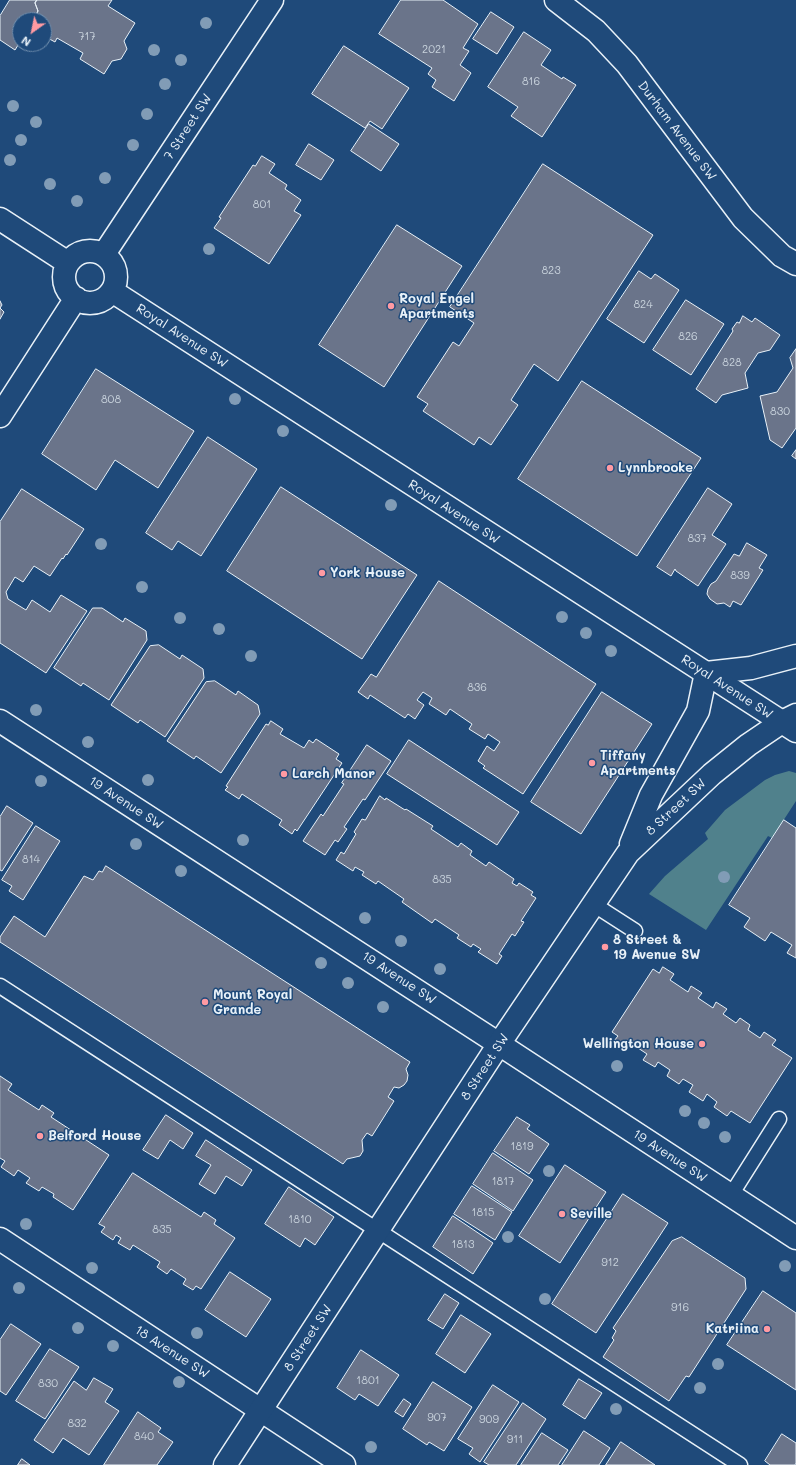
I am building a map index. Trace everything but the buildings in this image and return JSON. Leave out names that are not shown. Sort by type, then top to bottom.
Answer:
[{"type":"street","name":"7 Street SW","points":[[104,254],[272,0]]},
{"type":"street","name":"Durham Avenue SW","points":[[556,0],[596,32],[627,64],[743,218],[782,256],[796,264]]},
{"type":"street","points":[[0,219],[68,264]]},
{"type":"street","points":[[93,250],[104,254],[108,257],[115,268],[117,281],[112,291],[104,300],[91,304],[82,302],[71,295],[66,286],[64,273],[68,264],[74,256],[83,252],[93,250]]},
{"type":"street","name":"Royal Avenue SW","points":[[112,291],[706,673],[791,723]]},
{"type":"street","points":[[0,416],[76,298]]},
{"type":"street","points":[[628,853],[651,794],[698,711],[706,673],[750,668],[796,656]]},
{"type":"street","name":"19 Avenue SW","points":[[0,721],[796,1238]]},
{"type":"street","name":"8 Street SW","points":[[225,1465],[499,1044],[628,853],[712,774],[748,745],[791,723]]},
{"type":"street","name":"18 Avenue SW","points":[[0,1239],[344,1465]]},
{"type":"lane","points":[[593,904],[635,931]]},
{"type":"lane","points":[[0,986],[740,1465]]},
{"type":"lane","points":[[731,1195],[780,1119]]},
{"type":"green space","points":[[789,771],[796,773],[796,801],[772,838],[768,836],[706,930],[649,894],[665,876],[708,839],[705,833],[725,810],[765,780]]},
{"type":"place","name":"Royal Engel Apartments","points":[[391,306]]},
{"type":"place","name":"Lynnbrooke","points":[[610,468]]},
{"type":"place","name":"York House","points":[[322,573]]},
{"type":"place","name":"Tiffany Apartments","points":[[592,763]]},
{"type":"place","name":"Larch Manor","points":[[284,774]]},
{"type":"place","name":"8 Street & 19 Avenue SW","points":[[605,947]]},
{"type":"place","name":"Mount Royal Grande","points":[[205,1002]]},
{"type":"place","name":"Wellington House","points":[[702,1044]]},
{"type":"place","name":"Belford House","points":[[40,1136]]},
{"type":"place","name":"Seville","points":[[562,1214]]},
{"type":"place","name":"Katriina","points":[[767,1329]]}]
